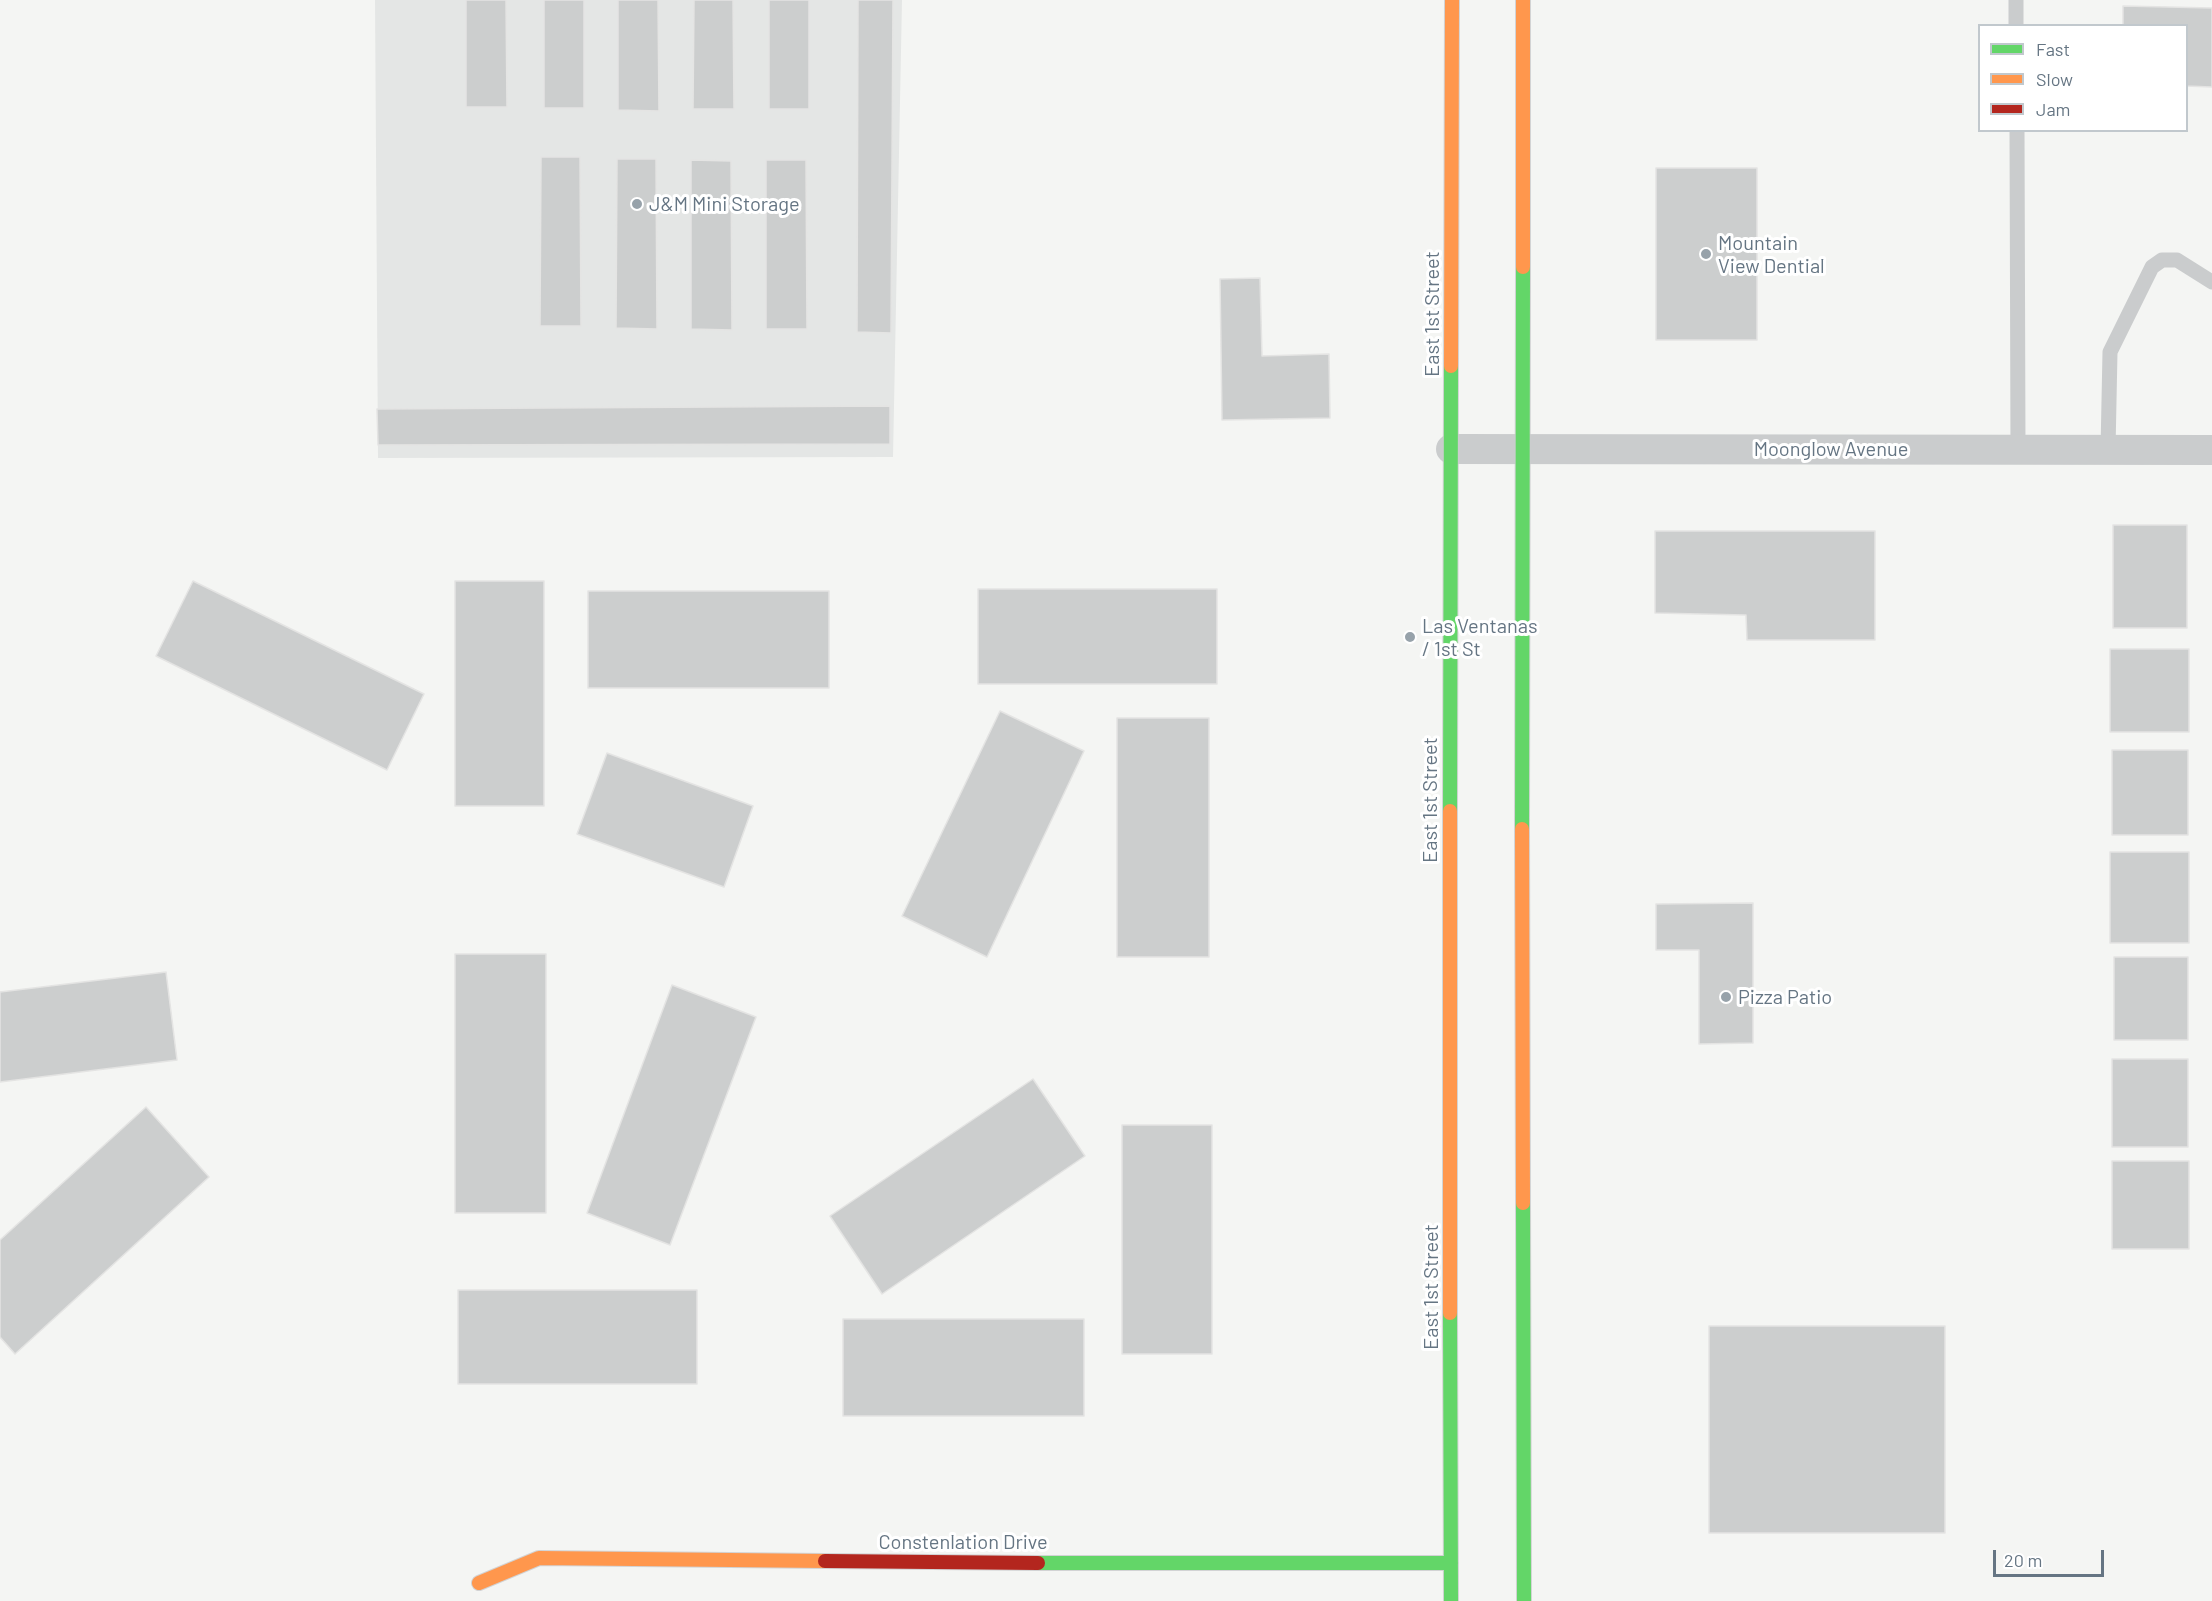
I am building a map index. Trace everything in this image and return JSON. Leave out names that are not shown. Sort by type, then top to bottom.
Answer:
[{"type":"main road","name":"East 1st Street","points":[[1451,1601],[1449,1016],[1452,0]]},
{"type":"main road","points":[[1523,0],[1524,1601]]},
{"type":"main road","name":"Constenlation Drive","points":[[479,1583],[539,1558],[1028,1563],[1451,1563]]},
{"type":"street","name":"Moonglow Avenue","points":[[1451,449],[2212,450]]},
{"type":"lane","points":[[2016,0],[2016,24]]},
{"type":"lane","points":[[2017,132],[2018,450]]},
{"type":"lane","points":[[2109,450],[2110,352],[2152,267],[2162,260],[2177,260],[2212,282]]},
{"type":"shaded area","name":"J&M Mini Storage","points":[[375,0],[902,0],[893,457],[378,458]]},
{"type":"building","points":[[466,0],[506,0],[507,107],[466,107]]},
{"type":"building","points":[[544,0],[584,0],[584,108],[544,108]]},
{"type":"building","points":[[618,0],[658,0],[659,111],[618,110]]},
{"type":"building","points":[[694,0],[733,0],[734,109],[693,109]]},
{"type":"building","points":[[769,0],[809,0],[809,109],[769,109]]},
{"type":"building","points":[[858,0],[893,0],[891,333],[857,332]]},
{"type":"building","points":[[2123,6],[2212,8],[2212,87],[2188,86],[2188,24],[2123,24]]},
{"type":"building","points":[[541,157],[580,157],[581,326],[540,326]]},
{"type":"building","points":[[617,159],[656,159],[657,329],[616,328]]},
{"type":"building","points":[[691,160],[731,161],[732,330],[691,329]]},
{"type":"building","points":[[766,160],[806,160],[807,329],[766,329]]},
{"type":"building","name":"Mountain View Dential","points":[[1656,168],[1757,168],[1757,340],[1656,340]]},
{"type":"building","points":[[1260,278],[1262,356],[1329,354],[1330,418],[1222,420],[1220,279]]},
{"type":"building","points":[[890,406],[890,444],[378,445],[377,409]]},
{"type":"building","points":[[2113,525],[2187,525],[2187,628],[2113,628]]},
{"type":"building","points":[[1655,531],[1875,531],[1875,640],[1747,640],[1746,615],[1655,613]]},
{"type":"building","points":[[193,581],[424,694],[387,770],[156,656]]},
{"type":"building","points":[[455,581],[544,581],[544,806],[455,806]]},
{"type":"building","points":[[978,589],[1217,589],[1217,684],[978,684]]},
{"type":"building","points":[[588,591],[829,591],[829,688],[588,688]]},
{"type":"building","points":[[2110,649],[2189,649],[2189,732],[2110,732]]},
{"type":"building","points":[[1000,711],[1084,751],[987,957],[902,916]]},
{"type":"building","points":[[1117,718],[1209,718],[1209,957],[1117,957]]},
{"type":"building","points":[[2112,750],[2188,750],[2188,835],[2112,835]]},
{"type":"building","points":[[607,753],[753,806],[724,887],[577,834]]},
{"type":"building","points":[[2110,852],[2189,852],[2189,943],[2110,943]]},
{"type":"building","name":"Pizza Patio","points":[[1753,903],[1753,1043],[1699,1044],[1699,950],[1656,950],[1656,904]]},
{"type":"building","points":[[455,954],[546,954],[546,1213],[455,1213]]},
{"type":"building","points":[[2114,957],[2188,957],[2188,1040],[2114,1040]]},
{"type":"building","points":[[166,972],[177,1060],[0,1082],[0,992]]},
{"type":"building","points":[[672,985],[756,1017],[670,1245],[587,1213]]},
{"type":"building","points":[[2112,1059],[2188,1059],[2188,1147],[2112,1147]]},
{"type":"building","points":[[1033,1079],[1085,1156],[882,1294],[830,1216]]},
{"type":"building","points":[[146,1107],[209,1177],[15,1354],[0,1337],[0,1240]]},
{"type":"building","points":[[1122,1125],[1212,1125],[1212,1354],[1122,1354]]},
{"type":"building","points":[[2112,1161],[2189,1161],[2189,1249],[2112,1249]]},
{"type":"building","points":[[458,1290],[697,1290],[697,1384],[458,1384]]},
{"type":"building","points":[[843,1319],[1084,1319],[1084,1416],[843,1416]]},
{"type":"building","points":[[1709,1326],[1945,1326],[1945,1533],[1709,1533]]},
{"type":"traffic: fast","points":[[1522,829],[1523,267]]},
{"type":"traffic: fast","points":[[1450,811],[1451,366]]},
{"type":"traffic: fast","points":[[1523,1203],[1524,1601]]},
{"type":"traffic: fast","points":[[1450,1313],[1451,1601]]},
{"type":"traffic: fast","points":[[1038,1563],[1451,1563]]},
{"type":"traffic: slow","points":[[1451,366],[1452,0]]},
{"type":"traffic: slow","points":[[1523,0],[1523,267]]},
{"type":"traffic: slow","points":[[1450,811],[1450,1313]]},
{"type":"traffic: slow","points":[[1522,829],[1523,1203]]},
{"type":"traffic: slow","points":[[479,1583],[539,1558],[825,1561]]},
{"type":"traffic: jam","points":[[825,1561],[1038,1563]]},
{"type":"place","name":"J&M Mini Storage","points":[[637,204]]},
{"type":"place","name":"Mountain View Dential","points":[[1706,254]]},
{"type":"place","name":"Las Ventanas / 1st St","points":[[1410,637]]},
{"type":"place","name":"Pizza Patio","points":[[1726,997]]}]
